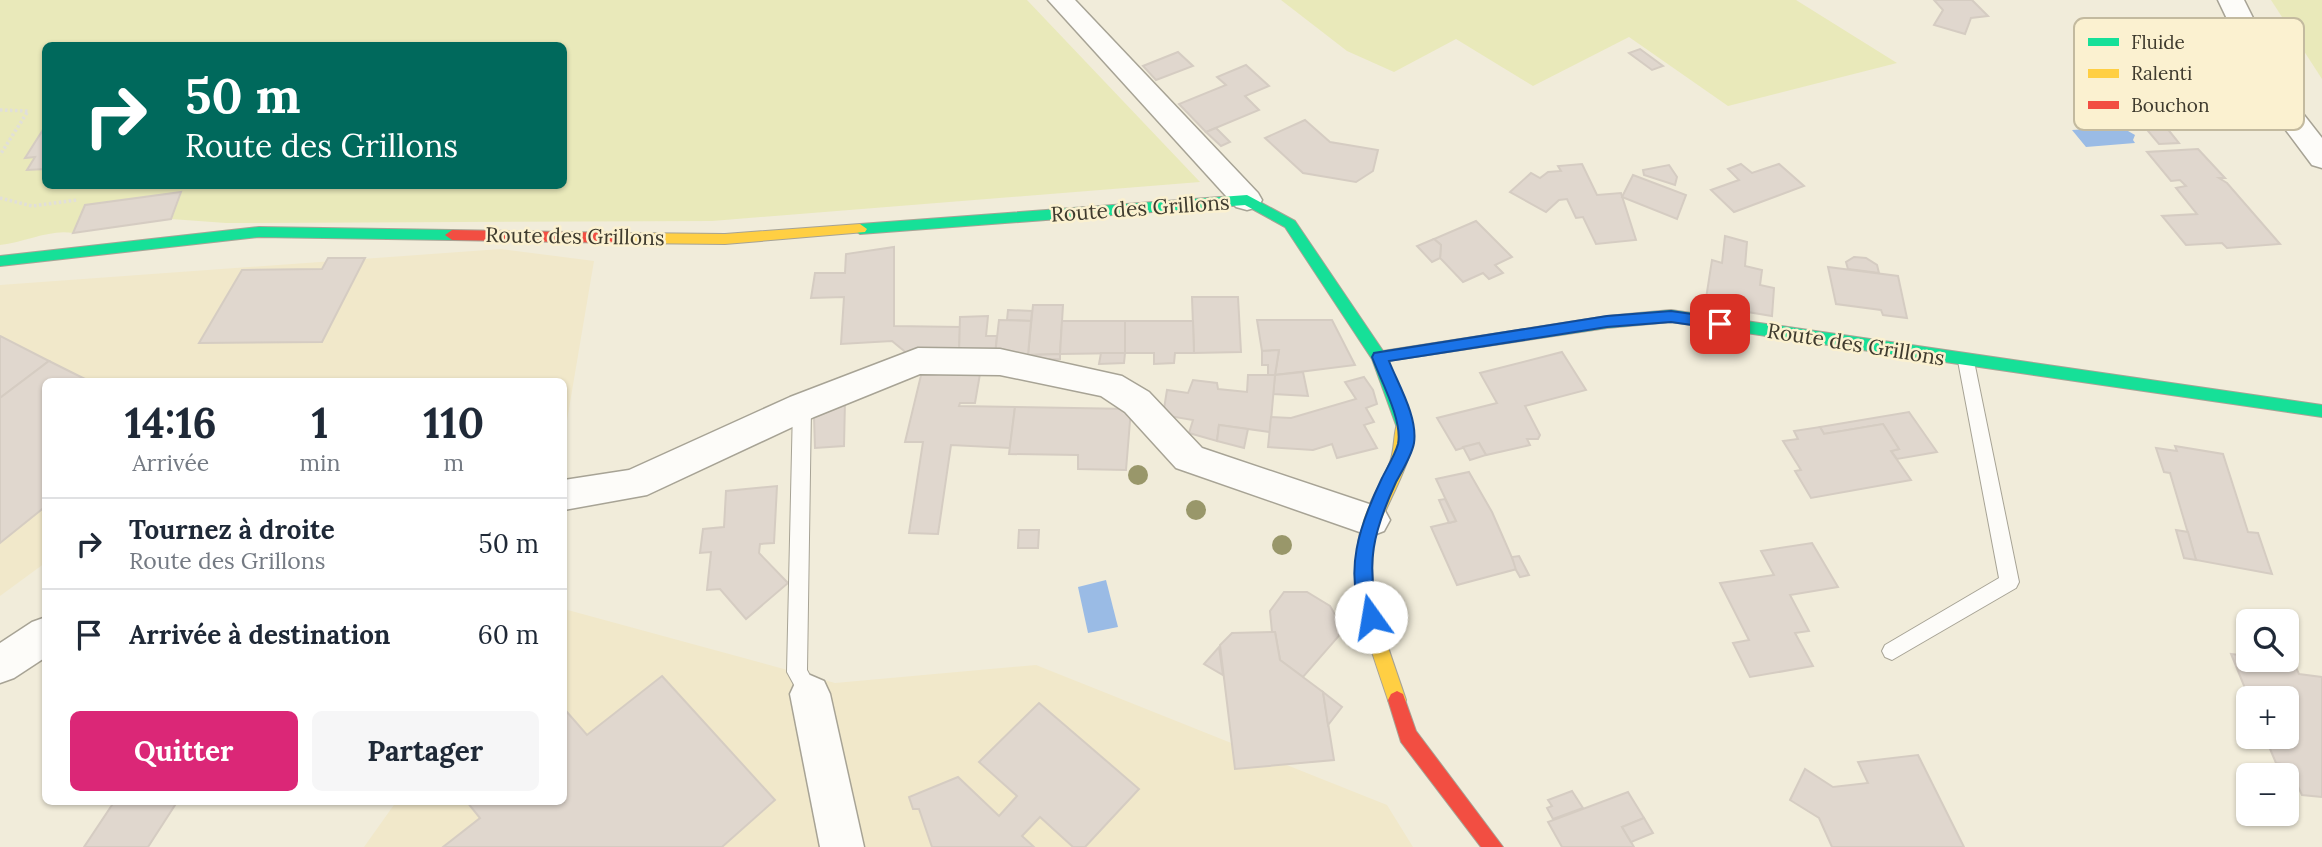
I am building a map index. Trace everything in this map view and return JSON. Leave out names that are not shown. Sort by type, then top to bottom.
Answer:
[{"type":"street","points":[[1061,0],[1247,200]]},
{"type":"street","points":[[2231,0],[2240,18]]},
{"type":"street","points":[[2300,130],[2322,158]]},
{"type":"street","name":"Route des Grillons","points":[[0,261],[259,233],[725,239],[1247,200],[1290,224],[1379,357],[1607,322],[1671,316],[2322,411]]},
{"type":"street","points":[[1379,357],[1403,417],[1406,443],[1371,520],[1362,558],[1364,593],[1408,736],[1493,847]]},
{"type":"street","points":[[567,495],[634,484],[802,407],[918,361],[1000,362],[1110,385],[1137,402],[1189,458],[1371,520]]},
{"type":"street","points":[[0,665],[42,638]]},
{"type":"street","points":[[810,694],[842,847]]},
{"type":"lane","points":[[1892,651],[2010,582],[1966,361]]},
{"type":"lane","points":[[802,407],[797,672],[810,694]]},
{"type":"path","points":[[0,110],[27,111],[0,155]]},
{"type":"path","points":[[0,198],[32,206],[77,200]]},
{"type":"shaded area","points":[[501,249],[594,261],[567,420],[567,378],[42,378],[42,565],[0,596],[0,285]]},
{"type":"shaded area","points":[[567,610],[835,683],[1036,665],[1387,805],[1413,847],[364,847],[394,805],[567,805]]},
{"type":"green space","points":[[0,0],[1027,0],[1200,182],[712,221],[226,223],[171,219],[73,233],[47,234],[0,245]]},
{"type":"green space","points":[[1281,0],[1796,0],[1897,63],[1728,106],[1629,37],[1533,86],[1456,39],[1394,72],[1347,51]]},
{"type":"green space","points":[[2271,0],[2322,0],[2322,79],[2304,51],[2304,18],[2283,18]]},
{"type":"water","points":[[2072,130],[2126,130],[2135,135],[2135,143],[2086,147]]},
{"type":"water","points":[[1106,580],[1118,627],[1088,633],[1078,587]]},
{"type":"building","points":[[1934,0],[1972,0],[1988,16],[1971,18],[1965,34],[1934,25],[1943,10]]},
{"type":"building","points":[[1640,49],[1663,66],[1652,70],[1629,53]]},
{"type":"building","points":[[1178,52],[1193,66],[1156,80],[1143,66]]},
{"type":"building","points":[[1246,65],[1269,86],[1245,96],[1259,110],[1206,132],[1179,104],[1226,85],[1217,77]]},
{"type":"building","points":[[1305,120],[1330,142],[1378,150],[1373,171],[1356,182],[1303,173],[1265,138]]},
{"type":"building","points":[[1216,128],[1230,142],[1221,146],[1206,132]]},
{"type":"building","points":[[2147,130],[2168,130],[2179,143],[2159,144]]},
{"type":"building","points":[[42,131],[42,169],[27,170],[35,157],[25,158]]},
{"type":"building","points":[[2198,149],[2225,178],[2219,178],[2227,183],[2280,244],[2227,248],[2222,243],[2186,245],[2162,216],[2197,214],[2176,188],[2186,186],[2180,180],[2171,181],[2147,152]]},
{"type":"building","points":[[1582,164],[1597,195],[1621,193],[1636,240],[1596,244],[1583,217],[1576,218],[1567,199],[1559,200],[1546,212],[1510,192],[1531,173],[1540,178],[1548,172],[1561,171],[1558,166]]},
{"type":"building","points":[[1741,164],[1752,173],[1779,164],[1804,186],[1734,212],[1711,190],[1739,180],[1728,169]]},
{"type":"building","points":[[1669,165],[1677,177],[1675,185],[1644,175],[1643,170]]},
{"type":"building","points":[[1633,175],[1686,195],[1677,219],[1622,197]]},
{"type":"building","points":[[181,192],[171,219],[73,233],[85,205]]},
{"type":"building","points":[[1476,221],[1512,257],[1495,265],[1503,273],[1489,279],[1483,273],[1463,282],[1440,258],[1441,245],[1434,239]]},
{"type":"building","points":[[1725,236],[1747,242],[1745,266],[1762,270],[1760,285],[1774,288],[1772,316],[1705,305],[1712,260],[1722,263]]},
{"type":"building","points":[[1434,239],[1441,245],[1440,258],[1432,262],[1417,246]]},
{"type":"building","points":[[894,247],[894,326],[960,327],[959,355],[909,355],[892,341],[841,344],[844,297],[811,298],[815,273],[845,273],[846,254]]},
{"type":"building","points":[[1854,257],[1866,258],[1877,265],[1879,273],[1848,269],[1846,262]]},
{"type":"building","points":[[328,258],[365,258],[322,342],[199,343],[242,270],[322,269]]},
{"type":"building","points":[[1828,267],[1898,276],[1907,318],[1883,315],[1881,310],[1836,304]]},
{"type":"building","points":[[1192,297],[1238,297],[1241,352],[1194,353]]},
{"type":"building","points":[[1033,305],[1063,305],[1060,354],[1028,355]]},
{"type":"building","points":[[1008,310],[1032,311],[1031,321],[1007,320]]},
{"type":"building","points":[[988,316],[986,336],[997,336],[995,355],[959,355],[960,317]]},
{"type":"building","points":[[999,320],[1031,321],[1028,355],[995,355]]},
{"type":"building","points":[[1257,320],[1332,320],[1355,365],[1275,375],[1279,350],[1262,351]]},
{"type":"building","points":[[1062,321],[1125,321],[1125,353],[1060,354]]},
{"type":"building","points":[[1125,321],[1193,321],[1194,353],[1175,353],[1174,363],[1154,364],[1154,353],[1125,353]]},
{"type":"building","points":[[0,336],[49,361],[0,398]]},
{"type":"building","points":[[1279,350],[1275,375],[1268,375],[1268,365],[1262,365],[1262,351]]},
{"type":"building","points":[[1562,352],[1586,390],[1525,406],[1540,435],[1538,439],[1527,439],[1530,445],[1486,455],[1479,443],[1456,450],[1437,418],[1497,403],[1480,373]]},
{"type":"building","points":[[1101,353],[1125,353],[1124,363],[1099,364]]},
{"type":"building","points":[[1060,354],[1060,359],[1028,360],[1028,355]]},
{"type":"building","points":[[49,361],[83,378],[42,378],[42,509],[0,543],[0,398]]},
{"type":"building","points":[[923,367],[981,368],[975,403],[960,403],[959,406],[1015,407],[1010,448],[951,445],[938,534],[909,533],[923,442],[905,442]]},
{"type":"building","points":[[1303,372],[1308,396],[1273,394],[1275,375]]},
{"type":"building","points":[[1248,375],[1275,375],[1270,432],[1219,425],[1217,441],[1189,433],[1193,420],[1163,415],[1167,390],[1188,393],[1193,380],[1217,383],[1218,389],[1247,392]]},
{"type":"building","points":[[1364,377],[1373,390],[1377,404],[1366,408],[1374,422],[1364,425],[1377,448],[1337,458],[1332,444],[1313,450],[1268,447],[1271,417],[1291,418],[1356,399],[1345,382]]},
{"type":"building","points":[[845,400],[844,446],[815,448],[814,416]]},
{"type":"building","points":[[1015,407],[1131,409],[1126,470],[1078,469],[1078,455],[1009,454]]},
{"type":"building","points":[[1909,412],[1937,452],[1897,459],[1891,451],[1899,449],[1883,424],[1824,434],[1820,427]]},
{"type":"building","points":[[1883,424],[1899,449],[1891,451],[1911,480],[1811,498],[1795,471],[1801,470],[1783,441],[1798,439],[1794,431],[1820,427],[1824,434]]},
{"type":"building","points":[[1219,425],[1248,429],[1244,448],[1217,441]]},
{"type":"building","points":[[1479,443],[1486,455],[1470,460],[1463,447]]},
{"type":"building","points":[[2175,446],[2223,454],[2248,532],[2258,533],[2272,574],[2196,560],[2170,473],[2164,472],[2156,448],[2177,451]]},
{"type":"building","points":[[1469,472],[1492,512],[1517,569],[1457,585],[1431,527],[1456,521],[1436,479]]},
{"type":"building","points":[[777,486],[774,543],[760,544],[759,553],[788,583],[746,619],[720,589],[707,590],[711,552],[700,553],[703,529],[724,527],[726,491]]},
{"type":"building","points":[[1445,499],[1456,521],[1449,523],[1439,500]]},
{"type":"building","points":[[1019,530],[1039,530],[1038,548],[1018,548]]},
{"type":"building","points":[[2176,530],[2188,532],[2196,560],[2184,558]]},
{"type":"building","points":[[1812,543],[1838,587],[1790,595],[1809,631],[1795,633],[1813,666],[1750,677],[1733,643],[1749,640],[1720,583],[1774,575],[1761,551]]},
{"type":"building","points":[[1519,556],[1529,575],[1520,577],[1516,570],[1512,557]]},
{"type":"building","points":[[1284,592],[1307,592],[1330,606],[1344,630],[1303,677],[1280,660],[1275,632],[1272,632],[1270,611]]},
{"type":"building","points":[[1275,632],[1280,660],[1323,692],[1334,760],[1235,769],[1220,645],[1232,633]]},
{"type":"building","points":[[1219,647],[1223,675],[1204,664]]},
{"type":"building","points":[[2238,672],[2298,672],[2322,677],[2322,797],[2302,795],[2299,789],[2299,763],[2276,763],[2270,749],[2299,749],[2299,686],[2244,686]]},
{"type":"building","points":[[662,676],[775,800],[722,847],[443,847],[480,818],[469,805],[567,805],[567,712],[587,735]]},
{"type":"building","points":[[1323,692],[1342,707],[1328,725]]},
{"type":"building","points":[[1039,703],[1139,789],[1085,847],[1073,847],[1040,817],[1022,836],[1034,847],[932,847],[919,809],[913,809],[909,797],[958,777],[999,816],[1017,796],[979,762]]},
{"type":"building","points":[[1918,755],[1964,847],[1832,847],[1819,818],[1790,800],[1805,769],[1833,787],[1868,783],[1858,762]]},
{"type":"building","points":[[1572,791],[1583,808],[1553,819],[1547,808],[1552,806],[1548,800]]},
{"type":"building","points":[[1628,792],[1644,818],[1622,827],[1634,847],[1562,847],[1548,822]]},
{"type":"building","points":[[112,805],[175,805],[148,847],[84,847]]},
{"type":"building","points":[[1644,818],[1653,833],[1631,842],[1622,827]]},
{"type":"traffic: fast","points":[[860,229],[1247,200],[1290,224],[1379,357],[1404,425]]},
{"type":"traffic: fast","points":[[0,261],[259,232],[452,235]]},
{"type":"traffic: fast","points":[[1379,357],[1607,322],[1671,316],[2322,411]]},
{"type":"traffic: slow","points":[[628,238],[725,239],[860,229]]},
{"type":"traffic: slow","points":[[1397,700],[1369,610],[1364,565],[1372,519],[1399,461],[1404,425]]},
{"type":"traffic: jam","points":[[452,235],[628,238]]},
{"type":"traffic: jam","points":[[1397,700],[1408,736],[1493,847]]},
{"type":"route","points":[[1371,617],[1364,593],[1362,558],[1371,520],[1406,443],[1403,417],[1379,357],[1607,322],[1671,316],[1720,324]]}]
